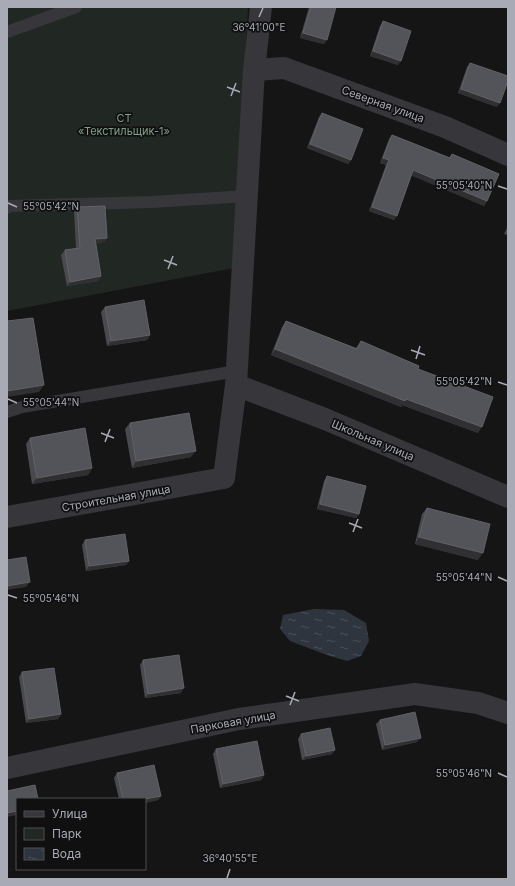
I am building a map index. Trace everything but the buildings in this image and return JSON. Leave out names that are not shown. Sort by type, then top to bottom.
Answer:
[{"type":"street","points":[[237,378],[254,70],[261,7]]},
{"type":"street","name":"Северная улица","points":[[254,70],[284,68],[445,127],[508,155]]},
{"type":"street","name":"Строительная улица","points":[[7,517],[224,478],[237,378]]},
{"type":"street","name":"Школьная улица","points":[[237,378],[324,419],[508,497]]},
{"type":"street","name":"Парковая улица","points":[[7,768],[239,719],[415,694],[478,703],[508,713]]},
{"type":"lane","points":[[7,32],[76,7]]},
{"type":"lane","points":[[7,208],[8,206],[152,202],[247,196]]},
{"type":"lane","points":[[7,412],[22,407],[237,378]]},
{"type":"green space","name":"СТ «Текстильщик-1»","points":[[7,7],[248,7],[234,268],[7,311]]},
{"type":"water","points":[[314,609],[344,610],[366,623],[369,641],[361,656],[347,661],[290,641],[280,629],[283,615]]}]
